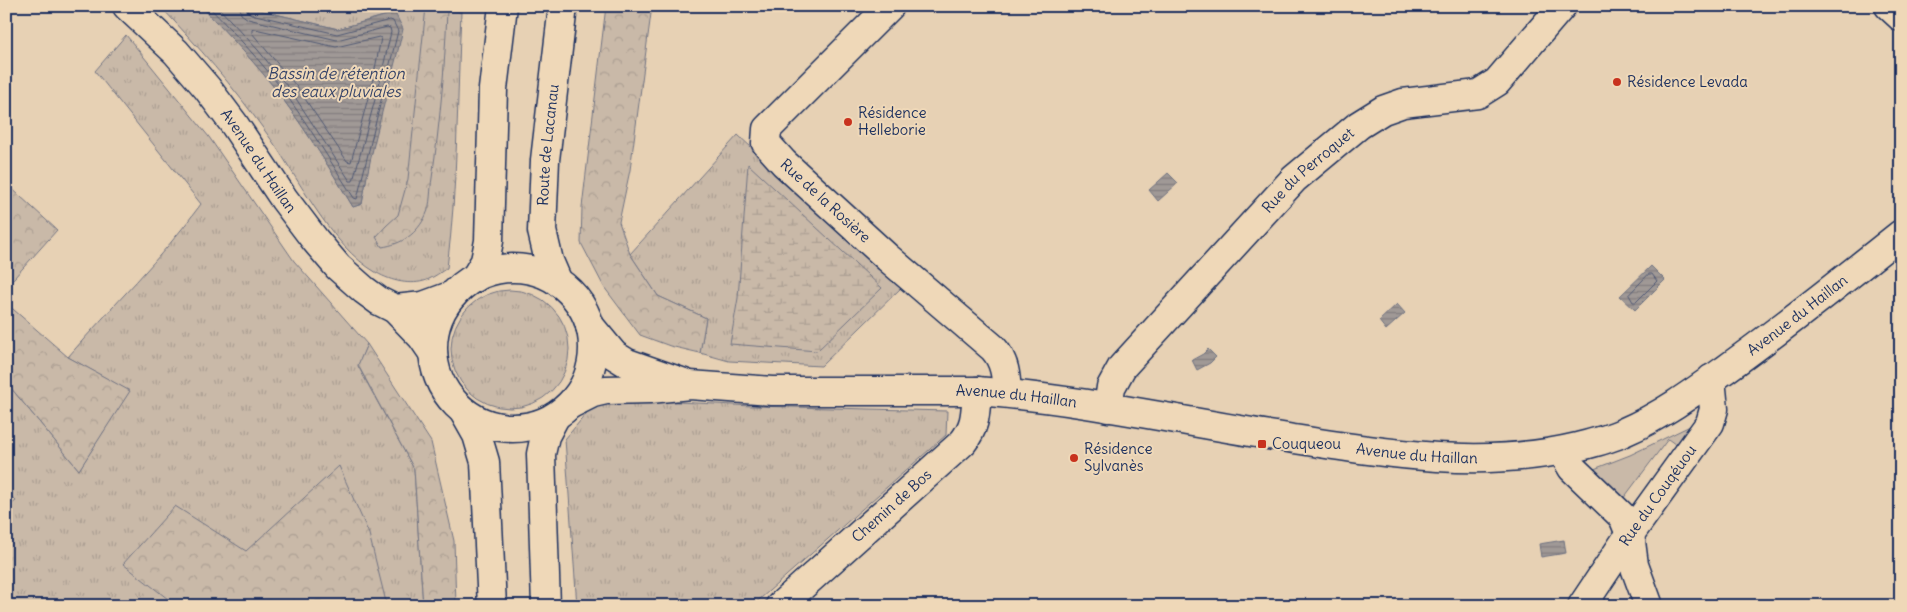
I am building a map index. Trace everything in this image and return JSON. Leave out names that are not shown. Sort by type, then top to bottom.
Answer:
[{"type":"street","name":"Avenue du Haillan","points":[[127,6],[176,52],[207,88],[234,124],[284,199],[338,267],[364,290],[395,308],[422,337],[433,353]]},
{"type":"street","points":[[475,278],[485,261],[489,241],[493,90],[503,6]]},
{"type":"street","name":"Route de Lacanau","points":[[558,282],[549,262],[542,231],[545,160],[563,6]]},
{"type":"street","name":"Rue de la Rosière","points":[[890,6],[767,129],[766,143],[784,163],[881,251],[1000,355],[1005,371],[1007,393]]},
{"type":"street","name":"Rue du Perroquet","points":[[1108,408],[1111,387],[1122,367],[1294,179],[1358,125],[1383,110],[1403,103],[1478,94],[1497,82],[1562,6]]},
{"type":"street","points":[[1889,6],[1901,17]]},
{"type":"street","name":"Avenue du Haillan","points":[[563,410],[593,393],[606,390],[650,390],[690,385],[772,391],[977,391],[1007,393],[1108,408],[1334,446],[1405,454],[1457,459],[1496,458],[1562,451],[1624,433],[1679,402],[1773,335],[1901,234]]},
{"type":"street","points":[[492,606],[485,462],[477,434],[464,412],[448,396],[438,375],[433,353],[434,332],[441,312],[453,295],[475,278],[495,270],[517,268],[538,273],[558,282],[578,302],[590,326],[593,347],[591,368],[583,388],[563,410],[545,436],[541,454],[546,606]]},
{"type":"street","points":[[395,308],[422,306],[453,295]]},
{"type":"street","name":"Avenue du Haillan","points":[[590,326],[614,355],[628,363],[690,385]]},
{"type":"street","name":"Rue du Couqéuou","points":[[1582,606],[1630,534],[1710,423],[1714,409],[1711,379]]},
{"type":"street","name":"Chemin de Bos","points":[[780,606],[963,442],[971,432],[976,419],[977,391]]},
{"type":"street","points":[[464,412],[486,424],[509,428],[533,426],[563,410]]},
{"type":"street","points":[[1562,451],[1572,468],[1623,517],[1630,534],[1634,565],[1649,606]]},
{"type":"green space","points":[[160,6],[201,6],[212,17],[253,62],[282,98],[319,152],[353,207],[362,204],[394,13],[338,29],[242,6],[420,6],[461,12],[455,172],[447,268],[427,280],[408,283],[383,276],[359,261],[343,245],[315,208],[253,114],[228,82]]},
{"type":"green space","points":[[420,6],[462,6],[461,12],[447,10],[440,115],[428,211],[418,228],[408,237],[389,246],[382,247],[376,237],[398,215],[408,179],[426,7]]},
{"type":"green space","points":[[606,6],[652,6],[630,170],[619,222],[630,254],[658,296],[706,318],[700,353],[670,346],[640,335],[604,287],[581,243],[582,207]]},
{"type":"green space","points":[[126,35],[209,137],[294,261],[367,344],[358,366],[414,469],[423,606],[6,606],[6,508],[16,501],[6,491],[6,382],[79,470],[129,391],[68,357],[153,263],[201,204],[95,71]]},
{"type":"green space","points":[[738,135],[902,287],[821,366],[729,361],[700,353],[706,318],[658,296],[630,254]]},
{"type":"green space","points":[[748,164],[882,288],[817,351],[730,344],[738,298]]},
{"type":"green space","points":[[6,185],[57,230],[6,287]]},
{"type":"green space","points":[[510,290],[522,291],[533,295],[552,307],[564,326],[568,337],[568,361],[564,372],[552,391],[533,403],[522,407],[510,408],[498,407],[487,403],[468,391],[456,372],[452,361],[451,349],[452,337],[456,326],[468,307],[487,295],[498,291]]},
{"type":"green space","points":[[6,303],[68,357],[130,391],[79,470],[6,382]]},
{"type":"green space","points":[[367,344],[431,442],[454,541],[456,606],[423,606],[414,469],[358,365]]},
{"type":"green space","points":[[641,400],[752,406],[947,411],[946,435],[752,606],[577,606],[565,439],[591,408],[613,401]]},
{"type":"green space","points":[[1690,426],[1699,427],[1683,450],[1668,439],[1623,499],[1596,476],[1594,469],[1630,455]]},
{"type":"green space","points":[[339,466],[369,534],[387,606],[177,606],[123,564],[175,506],[246,551]]},
{"type":"water","name":"Bassin de rétention des eaux pluviales","points":[[201,6],[242,6],[338,29],[395,13],[403,29],[362,204],[353,207],[292,111],[263,74]]},
{"type":"water","points":[[1168,173],[1178,183],[1158,201],[1149,190]]},
{"type":"water","points":[[1651,266],[1665,280],[1635,310],[1620,296]]},
{"type":"water","points":[[1397,304],[1405,313],[1386,330],[1379,321]]},
{"type":"water","points":[[1208,349],[1216,357],[1210,363],[1197,370],[1192,360]]},
{"type":"water","points":[[1564,540],[1566,553],[1541,557],[1539,544]]},
{"type":"place","name":"Résidence Levada","points":[[1617,82]]},
{"type":"place","name":"Résidence Helleborie","points":[[848,122]]},
{"type":"place","name":"Couqueou","points":[[1262,444]]},
{"type":"place","name":"Résidence Sylvanès","points":[[1074,458]]}]
